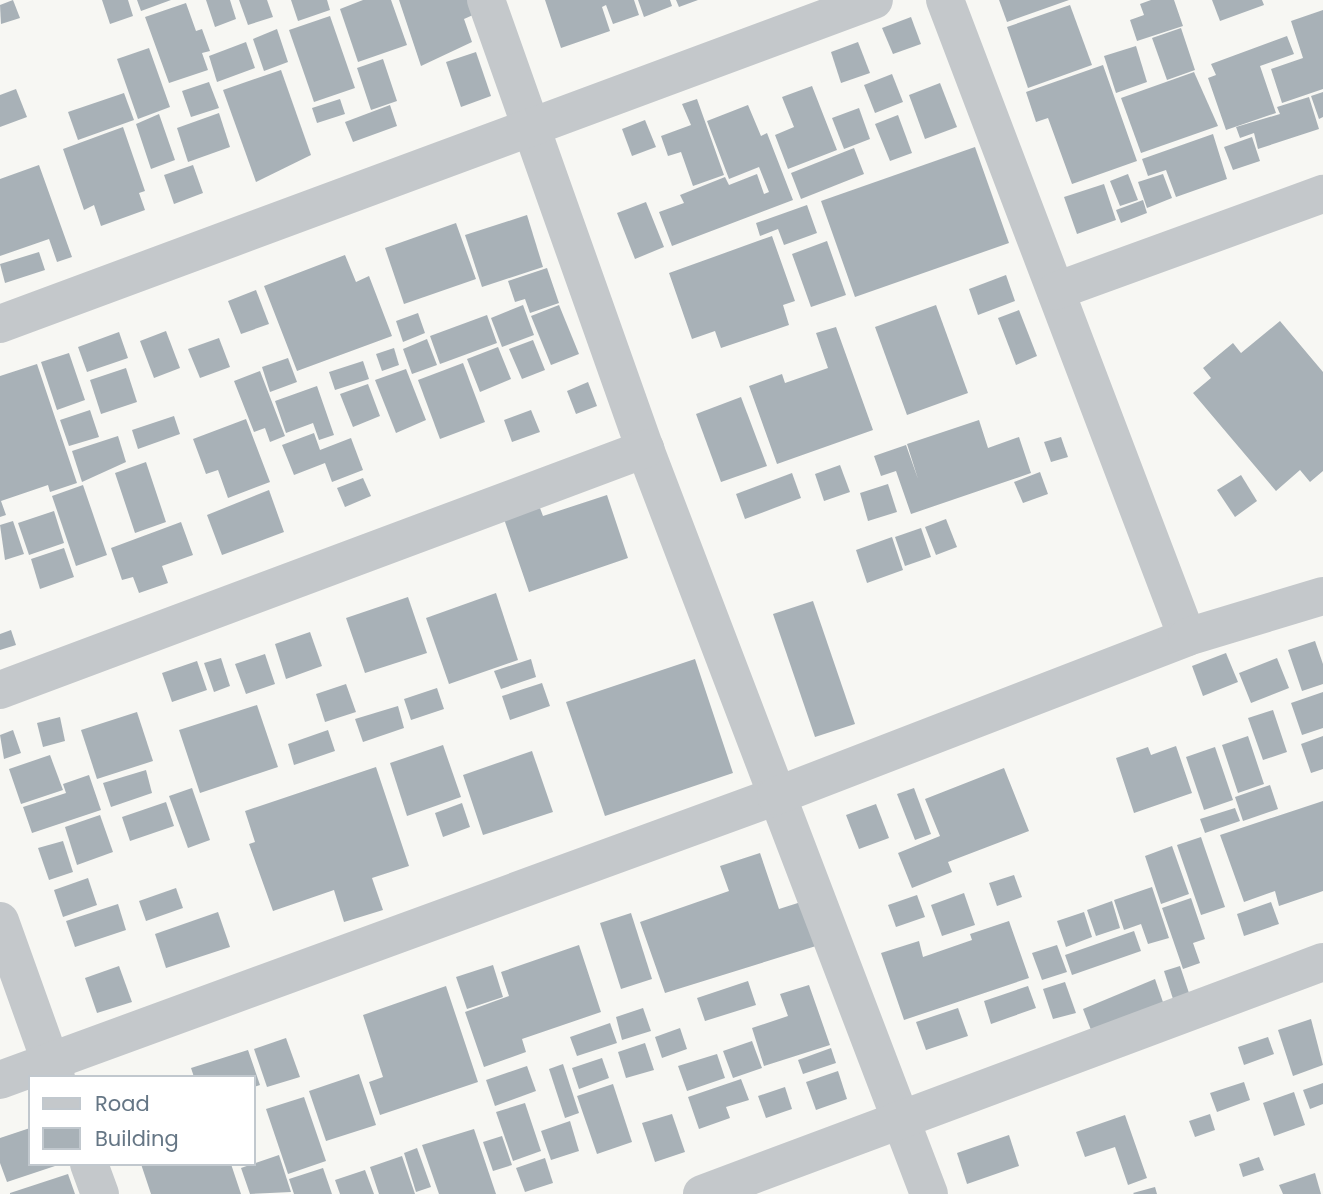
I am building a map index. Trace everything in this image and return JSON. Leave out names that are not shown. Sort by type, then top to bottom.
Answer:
[{"type":"street","points":[[486,0],[645,449],[775,796],[929,1194]]},
{"type":"street","points":[[0,324],[874,0]]},
{"type":"street","points":[[945,0],[1187,637]]},
{"type":"street","points":[[1056,291],[1323,194]]},
{"type":"street","points":[[0,690],[645,449]]},
{"type":"street","points":[[0,1080],[53,1069],[1187,637],[1323,596]]},
{"type":"street","points":[[0,921],[53,1069]]},
{"type":"street","points":[[702,1194],[1323,962]]},
{"type":"street","points":[[90,1166],[100,1194]]},
{"type":"building","points":[[13,0],[20,18],[1,24],[0,5]]},
{"type":"building","points":[[102,0],[128,0],[133,16],[110,24]]},
{"type":"building","points":[[137,0],[171,0],[141,11]]},
{"type":"building","points":[[206,0],[230,0],[236,19],[215,27]]},
{"type":"building","points":[[239,0],[267,0],[273,17],[248,25]]},
{"type":"building","points":[[291,0],[327,0],[330,10],[298,21]]},
{"type":"building","points":[[363,0],[391,0],[407,45],[358,62],[340,9]]},
{"type":"building","points":[[399,0],[468,0],[473,15],[464,19],[472,42],[421,66]]},
{"type":"building","points":[[545,0],[634,0],[639,15],[613,24],[606,5],[602,7],[610,31],[561,48]]},
{"type":"building","points":[[638,0],[670,0],[672,6],[644,17]]},
{"type":"building","points":[[676,0],[698,0],[679,7]]},
{"type":"building","points":[[999,0],[1069,0],[1007,22]]},
{"type":"building","points":[[1151,0],[1174,0],[1183,26],[1137,41],[1130,20],[1144,15],[1140,4]]},
{"type":"building","points":[[1212,0],[1262,0],[1264,5],[1220,21]]},
{"type":"building","points":[[186,3],[196,31],[202,29],[210,51],[202,53],[208,70],[169,83],[145,17]]},
{"type":"building","points":[[1070,5],[1092,65],[1028,88],[1007,27]]},
{"type":"building","points":[[1323,10],[1323,89],[1282,103],[1271,69],[1303,58],[1291,21]]},
{"type":"building","points":[[330,16],[355,88],[314,102],[289,30]]},
{"type":"building","points":[[911,17],[921,44],[893,54],[882,28]]},
{"type":"building","points":[[1181,28],[1195,70],[1167,80],[1152,38]]},
{"type":"building","points":[[277,29],[288,62],[264,71],[253,39]]},
{"type":"building","points":[[1287,36],[1294,54],[1260,66],[1276,113],[1226,130],[1208,78],[1216,75],[1211,64]]},
{"type":"building","points":[[246,42],[255,68],[217,82],[209,56]]},
{"type":"building","points":[[858,42],[870,73],[841,83],[831,52]]},
{"type":"building","points":[[1136,46],[1147,82],[1116,93],[1104,56]]},
{"type":"building","points":[[149,48],[170,107],[138,119],[117,59]]},
{"type":"building","points":[[476,52],[491,96],[461,107],[446,62]]},
{"type":"building","points":[[383,59],[397,101],[371,110],[357,68]]},
{"type":"building","points":[[1103,65],[1137,161],[1072,184],[1048,118],[1036,122],[1026,92]]},
{"type":"building","points":[[281,70],[311,155],[256,182],[223,90]]},
{"type":"building","points":[[1194,72],[1218,126],[1141,153],[1121,98]]},
{"type":"building","points":[[892,74],[903,102],[875,113],[864,85]]},
{"type":"building","points":[[209,82],[219,108],[191,117],[182,91]]},
{"type":"building","points":[[940,83],[957,127],[925,139],[909,95]]},
{"type":"building","points":[[812,86],[837,150],[788,169],[775,135],[794,127],[782,97]]},
{"type":"building","points":[[16,89],[27,117],[0,127],[0,95]]},
{"type":"building","points":[[1323,92],[1323,117],[1319,119],[1311,96]]},
{"type":"building","points":[[124,93],[134,120],[78,140],[68,112]]},
{"type":"building","points":[[1309,97],[1319,129],[1258,149],[1254,133],[1240,138],[1236,127],[1280,114],[1277,107]]},
{"type":"building","points":[[340,99],[345,114],[317,123],[312,108]]},
{"type":"building","points":[[697,99],[724,175],[693,186],[681,152],[668,156],[661,136],[691,125],[682,104]]},
{"type":"building","points":[[390,105],[397,126],[353,142],[345,122]]},
{"type":"building","points":[[748,105],[761,136],[767,133],[793,200],[672,246],[659,212],[684,203],[680,195],[725,177],[729,185],[757,174],[764,194],[769,192],[759,167],[729,179],[707,121]]},
{"type":"building","points":[[859,108],[870,139],[844,149],[832,118]]},
{"type":"building","points":[[219,113],[230,147],[188,162],[177,128]]},
{"type":"building","points":[[159,114],[175,160],[151,169],[136,124]]},
{"type":"building","points":[[898,115],[912,153],[890,161],[875,124]]},
{"type":"building","points":[[645,120],[656,147],[632,156],[622,129]]},
{"type":"building","points":[[123,127],[145,191],[139,193],[145,210],[101,226],[94,205],[84,210],[63,149]]},
{"type":"building","points":[[1213,134],[1227,179],[1176,197],[1166,170],[1148,176],[1142,159]]},
{"type":"building","points":[[1252,137],[1260,161],[1233,170],[1224,147]]},
{"type":"building","points":[[975,147],[1009,243],[855,297],[821,201]]},
{"type":"building","points":[[854,148],[864,174],[801,199],[791,173]]},
{"type":"building","points":[[39,165],[72,257],[57,262],[49,239],[0,256],[0,179]]},
{"type":"building","points":[[193,165],[203,193],[174,204],[164,175]]},
{"type":"building","points":[[1128,174],[1138,200],[1120,206],[1110,181]]},
{"type":"building","points":[[1163,174],[1172,198],[1147,208],[1138,182]]},
{"type":"building","points":[[1104,184],[1116,220],[1077,234],[1064,197]]},
{"type":"building","points":[[1143,200],[1147,213],[1121,223],[1116,210]]},
{"type":"building","points":[[646,202],[664,247],[635,259],[617,213]]},
{"type":"building","points":[[807,205],[817,233],[784,245],[778,229],[760,236],[756,223]]},
{"type":"building","points":[[527,215],[543,267],[482,287],[465,235]]},
{"type":"building","points":[[456,223],[476,279],[404,304],[385,248]]},
{"type":"building","points":[[772,236],[795,301],[783,305],[789,325],[721,348],[715,331],[692,339],[669,273]]},
{"type":"building","points":[[827,241],[846,295],[811,307],[792,254]]},
{"type":"building","points":[[39,252],[45,270],[5,283],[0,264]]},
{"type":"building","points":[[345,255],[356,282],[369,276],[392,336],[297,371],[264,286]]},
{"type":"building","points":[[547,268],[559,303],[530,313],[525,299],[515,302],[508,281]]},
{"type":"building","points":[[1006,275],[1015,301],[978,315],[969,289]]},
{"type":"building","points":[[256,290],[269,324],[241,334],[228,301]]},
{"type":"building","points":[[523,305],[534,335],[502,347],[491,318]]},
{"type":"building","points":[[559,305],[579,354],[551,365],[531,316]]},
{"type":"building","points":[[936,305],[968,393],[907,415],[875,327]]},
{"type":"building","points":[[1019,310],[1037,356],[1016,365],[998,318]]},
{"type":"building","points":[[418,313],[425,333],[403,342],[396,321]]},
{"type":"building","points":[[487,315],[497,343],[440,364],[430,336]]},
{"type":"building","points":[[1280,321],[1323,372],[1323,471],[1310,482],[1300,470],[1276,491],[1193,393],[1211,378],[1203,368],[1233,343],[1241,353]]},
{"type":"building","points":[[836,327],[873,430],[777,464],[749,386],[782,374],[785,383],[828,368],[816,333]]},
{"type":"building","points":[[166,331],[180,368],[154,378],[140,341]]},
{"type":"building","points":[[119,332],[128,358],[87,372],[78,347]]},
{"type":"building","points":[[219,338],[230,367],[200,378],[188,349]]},
{"type":"building","points":[[427,339],[437,365],[412,374],[403,349]]},
{"type":"building","points":[[533,340],[545,370],[522,379],[509,349]]},
{"type":"building","points":[[498,347],[511,379],[480,392],[467,359]]},
{"type":"building","points":[[394,348],[399,365],[382,371],[376,354]]},
{"type":"building","points":[[69,353],[85,400],[57,410],[41,362]]},
{"type":"building","points":[[288,358],[297,382],[270,392],[262,367]]},
{"type":"building","points":[[363,361],[369,379],[335,390],[329,372]]},
{"type":"building","points":[[463,363],[485,422],[440,439],[418,380]]},
{"type":"building","points":[[37,364],[77,483],[50,492],[48,485],[1,501],[6,515],[0,517],[0,376]]},
{"type":"building","points":[[126,368],[137,402],[101,414],[90,380]]},
{"type":"building","points":[[406,369],[426,420],[396,433],[375,380]]},
{"type":"building","points":[[260,371],[285,436],[270,442],[265,428],[254,432],[234,381]]},
{"type":"building","points":[[588,382],[597,406],[576,414],[567,391]]},
{"type":"building","points":[[368,384],[380,416],[353,427],[340,394]]},
{"type":"building","points":[[317,386],[334,435],[319,440],[313,423],[286,433],[275,401]]},
{"type":"building","points":[[741,397],[767,466],[721,482],[696,414]]},
{"type":"building","points":[[90,410],[99,437],[69,446],[60,420]]},
{"type":"building","points":[[531,410],[540,432],[512,442],[504,420]]},
{"type":"building","points":[[174,416],[180,434],[138,449],[132,430]]},
{"type":"building","points":[[246,419],[270,482],[228,498],[218,470],[206,474],[193,439]]},
{"type":"building","points":[[979,420],[988,448],[1019,437],[1031,473],[911,514],[896,471],[881,476],[874,456],[906,445],[918,479],[907,444]]},
{"type":"building","points":[[314,433],[320,450],[351,438],[363,470],[332,482],[325,463],[294,475],[282,445]]},
{"type":"building","points":[[118,436],[126,462],[82,482],[72,451]]},
{"type":"building","points":[[1061,437],[1068,457],[1051,462],[1044,442]]},
{"type":"building","points":[[146,462],[166,522],[135,533],[115,473]]},
{"type":"building","points":[[840,465],[850,492],[824,501],[815,474]]},
{"type":"building","points":[[1040,472],[1048,494],[1023,503],[1014,482]]},
{"type":"building","points":[[792,473],[801,498],[745,519],[736,494]]},
{"type":"building","points":[[1241,475],[1257,501],[1235,517],[1217,490]]},
{"type":"building","points":[[363,478],[371,496],[345,507],[337,488]]},
{"type":"building","points":[[888,484],[897,512],[868,521],[860,493]]},
{"type":"building","points":[[83,485],[107,555],[76,566],[52,496]]},
{"type":"building","points":[[269,490],[284,532],[222,555],[207,515]]},
{"type":"building","points":[[607,495],[628,558],[529,592],[504,519],[540,508],[543,516]]},
{"type":"building","points":[[54,511],[64,543],[29,555],[18,523]]},
{"type":"building","points":[[946,519],[957,547],[936,555],[925,527]]},
{"type":"building","points":[[13,521],[24,554],[5,560],[0,525]]},
{"type":"building","points":[[181,522],[193,555],[162,566],[168,583],[139,593],[133,577],[122,580],[111,548]]},
{"type":"building","points":[[921,528],[931,557],[905,566],[895,537]]},
{"type":"building","points":[[892,537],[903,570],[867,583],[856,550]]},
{"type":"building","points":[[64,548],[74,577],[40,589],[31,559]]},
{"type":"building","points":[[496,593],[518,660],[449,684],[426,618]]},
{"type":"building","points":[[408,597],[427,653],[365,673],[346,618]]},
{"type":"building","points":[[813,601],[855,724],[815,737],[773,614]]},
{"type":"building","points":[[11,630],[16,645],[0,650],[0,634]]},
{"type":"building","points":[[310,632],[322,666],[286,679],[275,644]]},
{"type":"building","points":[[1315,641],[1323,664],[1323,684],[1302,691],[1288,650]]},
{"type":"building","points":[[1226,653],[1238,682],[1203,696],[1192,666]]},
{"type":"building","points":[[265,654],[275,684],[246,694],[235,664]]},
{"type":"building","points":[[221,658],[230,686],[214,692],[204,663]]},
{"type":"building","points":[[1277,658],[1289,688],[1251,703],[1239,673]]},
{"type":"building","points":[[531,659],[536,677],[501,689],[494,671]]},
{"type":"building","points":[[695,659],[733,773],[605,816],[566,702]]},
{"type":"building","points":[[197,661],[207,690],[172,702],[162,673]]},
{"type":"building","points":[[542,683],[550,706],[510,720],[502,696]]},
{"type":"building","points":[[346,684],[356,712],[325,722],[316,694]]},
{"type":"building","points":[[437,688],[444,709],[411,720],[404,699]]},
{"type":"building","points":[[1323,692],[1323,728],[1302,735],[1291,703]]},
{"type":"building","points":[[257,705],[278,767],[200,793],[179,730]]},
{"type":"building","points":[[398,706],[404,728],[363,742],[355,719]]},
{"type":"building","points":[[1273,710],[1287,752],[1263,760],[1248,718]]},
{"type":"building","points":[[137,712],[153,761],[97,779],[81,730]]},
{"type":"building","points":[[60,717],[65,741],[43,747],[37,723]]},
{"type":"building","points":[[13,730],[21,753],[4,759],[0,735]]},
{"type":"building","points":[[328,730],[335,751],[294,765],[288,744]]},
{"type":"building","points":[[1248,736],[1264,784],[1238,793],[1222,745]]},
{"type":"building","points":[[1323,736],[1323,769],[1311,773],[1301,744]]},
{"type":"building","points":[[443,745],[461,797],[407,816],[390,763]]},
{"type":"building","points":[[1176,746],[1192,793],[1134,813],[1116,758],[1148,747],[1151,755]]},
{"type":"building","points":[[1215,747],[1233,800],[1204,810],[1186,757]]},
{"type":"building","points":[[532,751],[553,812],[483,835],[463,775]]},
{"type":"building","points":[[50,755],[63,790],[21,804],[9,769]]},
{"type":"building","points":[[376,767],[409,866],[372,878],[383,910],[344,922],[334,890],[273,911],[249,844],[255,842],[245,811]]},
{"type":"building","points":[[1004,768],[1029,831],[948,862],[952,872],[912,888],[898,853],[940,836],[925,799]]},
{"type":"building","points":[[146,770],[152,793],[111,807],[103,783]]},
{"type":"building","points":[[89,775],[101,810],[32,833],[23,807],[66,793],[63,784]]},
{"type":"building","points":[[1270,785],[1278,809],[1243,821],[1235,797]]},
{"type":"building","points":[[192,788],[210,840],[188,848],[169,796]]},
{"type":"building","points":[[914,788],[931,834],[915,840],[897,794]]},
{"type":"building","points":[[1323,801],[1323,891],[1279,906],[1275,891],[1244,902],[1220,835]]},
{"type":"building","points":[[166,802],[174,826],[130,841],[122,817]]},
{"type":"building","points":[[462,803],[470,827],[443,837],[435,813]]},
{"type":"building","points":[[876,804],[889,838],[859,849],[846,815]]},
{"type":"building","points":[[1235,808],[1240,821],[1205,833],[1200,819]]},
{"type":"building","points":[[100,815],[113,852],[77,865],[65,827]]},
{"type":"building","points":[[1201,837],[1225,907],[1201,915],[1177,845]]},
{"type":"building","points":[[63,841],[73,872],[49,880],[38,848]]},
{"type":"building","points":[[1172,846],[1189,894],[1161,904],[1145,856]]},
{"type":"building","points":[[760,853],[779,909],[801,902],[816,946],[665,993],[640,922],[729,891],[720,866]]},
{"type":"building","points":[[1014,875],[1022,897],[997,906],[989,883]]},
{"type":"building","points":[[88,878],[97,905],[63,917],[54,890]]},
{"type":"building","points":[[1152,887],[1169,938],[1148,944],[1141,924],[1124,930],[1114,900]]},
{"type":"building","points":[[176,888],[183,908],[146,921],[139,901]]},
{"type":"building","points":[[964,893],[975,925],[942,936],[931,905]]},
{"type":"building","points":[[917,895],[925,917],[896,927],[888,905]]},
{"type":"building","points":[[1191,898],[1205,939],[1193,943],[1200,963],[1183,969],[1162,908]]},
{"type":"building","points":[[1112,901],[1120,928],[1096,936],[1087,910]]},
{"type":"building","points":[[1271,902],[1279,924],[1244,936],[1237,914]]},
{"type":"building","points":[[118,904],[126,930],[75,947],[66,921]]},
{"type":"building","points":[[218,912],[230,947],[166,968],[155,934]]},
{"type":"building","points":[[1084,912],[1092,937],[1066,947],[1057,921]]},
{"type":"building","points":[[631,913],[652,979],[621,989],[600,923]]},
{"type":"building","points":[[1009,921],[1029,978],[904,1020],[881,953],[919,941],[923,957],[972,940],[970,934]]},
{"type":"building","points":[[1134,931],[1141,951],[1072,975],[1065,955]]},
{"type":"building","points":[[579,945],[601,1012],[522,1039],[526,1052],[484,1067],[465,1012],[509,996],[501,972]]},
{"type":"building","points":[[1057,945],[1067,972],[1042,980],[1032,953]]},
{"type":"building","points":[[493,965],[503,997],[467,1009],[456,977]]},
{"type":"building","points":[[119,966],[132,1002],[97,1013],[85,978]]},
{"type":"building","points":[[1180,966],[1189,993],[1173,999],[1164,971]]},
{"type":"building","points":[[1155,979],[1164,1005],[1091,1030],[1083,1009]]},
{"type":"building","points":[[748,981],[756,1005],[705,1021],[697,998]]},
{"type":"building","points":[[1065,982],[1076,1013],[1053,1019],[1043,989]]},
{"type":"building","points":[[809,985],[830,1045],[764,1066],[752,1028],[788,1016],[780,994]]},
{"type":"building","points":[[446,986],[478,1082],[380,1115],[369,1082],[383,1077],[363,1015]]},
{"type":"building","points":[[1028,986],[1036,1008],[991,1024],[984,1001]]},
{"type":"building","points":[[643,1008],[651,1031],[622,1040],[616,1017]]},
{"type":"building","points":[[958,1008],[968,1036],[926,1050],[916,1022]]},
{"type":"building","points":[[1311,1019],[1323,1065],[1293,1076],[1278,1030]]},
{"type":"building","points":[[610,1023],[617,1043],[577,1056],[570,1037]]},
{"type":"building","points":[[680,1028],[687,1049],[662,1058],[655,1037]]},
{"type":"building","points":[[1268,1037],[1274,1054],[1244,1065],[1238,1047]]},
{"type":"building","points":[[286,1038],[300,1077],[267,1087],[254,1049]]},
{"type":"building","points":[[752,1041],[762,1068],[733,1078],[723,1051]]},
{"type":"building","points":[[645,1043],[654,1070],[626,1078],[618,1052]]},
{"type":"building","points":[[831,1048],[836,1063],[803,1074],[798,1060]]},
{"type":"building","points":[[248,1050],[260,1085],[256,1086],[256,1075],[193,1075],[191,1068]]},
{"type":"building","points":[[717,1054],[725,1078],[687,1091],[678,1066]]},
{"type":"building","points":[[602,1058],[609,1078],[579,1089],[572,1068]]},
{"type":"building","points":[[563,1064],[579,1113],[565,1118],[549,1069]]},
{"type":"building","points":[[527,1066],[536,1091],[495,1106],[486,1080]]},
{"type":"building","points":[[838,1071],[847,1099],[816,1110],[806,1082]]},
{"type":"building","points":[[359,1074],[376,1125],[326,1141],[309,1091]]},
{"type":"building","points":[[741,1079],[749,1100],[726,1107],[730,1118],[699,1129],[688,1097]]},
{"type":"building","points":[[1244,1082],[1250,1100],[1217,1112],[1210,1093]]},
{"type":"building","points":[[1323,1083],[1323,1104],[1310,1109],[1303,1090]]},
{"type":"building","points":[[613,1084],[632,1142],[597,1154],[577,1096]]},
{"type":"building","points":[[785,1087],[792,1109],[766,1118],[758,1096]]},
{"type":"building","points":[[1294,1092],[1305,1125],[1274,1136],[1263,1103]]},
{"type":"building","points":[[304,1097],[326,1161],[288,1174],[266,1109]]},
{"type":"building","points":[[525,1103],[541,1151],[513,1161],[496,1112]]},
{"type":"building","points":[[672,1114],[685,1152],[655,1162],[642,1123]]},
{"type":"building","points":[[1210,1114],[1215,1130],[1195,1137],[1189,1121]]},
{"type":"building","points":[[1125,1115],[1147,1178],[1128,1185],[1115,1147],[1085,1157],[1076,1132]]},
{"type":"building","points":[[570,1121],[579,1151],[551,1160],[541,1131]]},
{"type":"building","points":[[28,1129],[28,1166],[55,1166],[7,1182],[0,1163],[0,1138]]},
{"type":"building","points":[[474,1129],[496,1194],[439,1194],[422,1145]]},
{"type":"building","points":[[1009,1135],[1019,1166],[967,1184],[957,1153]]},
{"type":"building","points":[[502,1136],[512,1165],[493,1171],[483,1142]]},
{"type":"building","points":[[417,1148],[431,1187],[416,1192],[404,1153]]},
{"type":"building","points":[[279,1155],[291,1192],[250,1194],[241,1168],[256,1166],[256,1163]]},
{"type":"building","points":[[402,1156],[415,1194],[379,1194],[370,1167]]},
{"type":"building","points":[[1259,1157],[1264,1170],[1243,1177],[1239,1164]]},
{"type":"building","points":[[545,1158],[553,1183],[525,1192],[516,1168]]},
{"type":"building","points":[[142,1166],[232,1166],[241,1194],[151,1194]]},
{"type":"building","points":[[323,1168],[332,1194],[294,1194],[289,1179]]},
{"type":"building","points":[[365,1170],[374,1194],[340,1194],[335,1180]]},
{"type":"building","points":[[1315,1173],[1321,1194],[1283,1194],[1279,1185]]},
{"type":"building","points":[[68,1174],[75,1194],[10,1194],[10,1193]]},
{"type":"building","points":[[1155,1187],[1157,1194],[1133,1193]]}]
